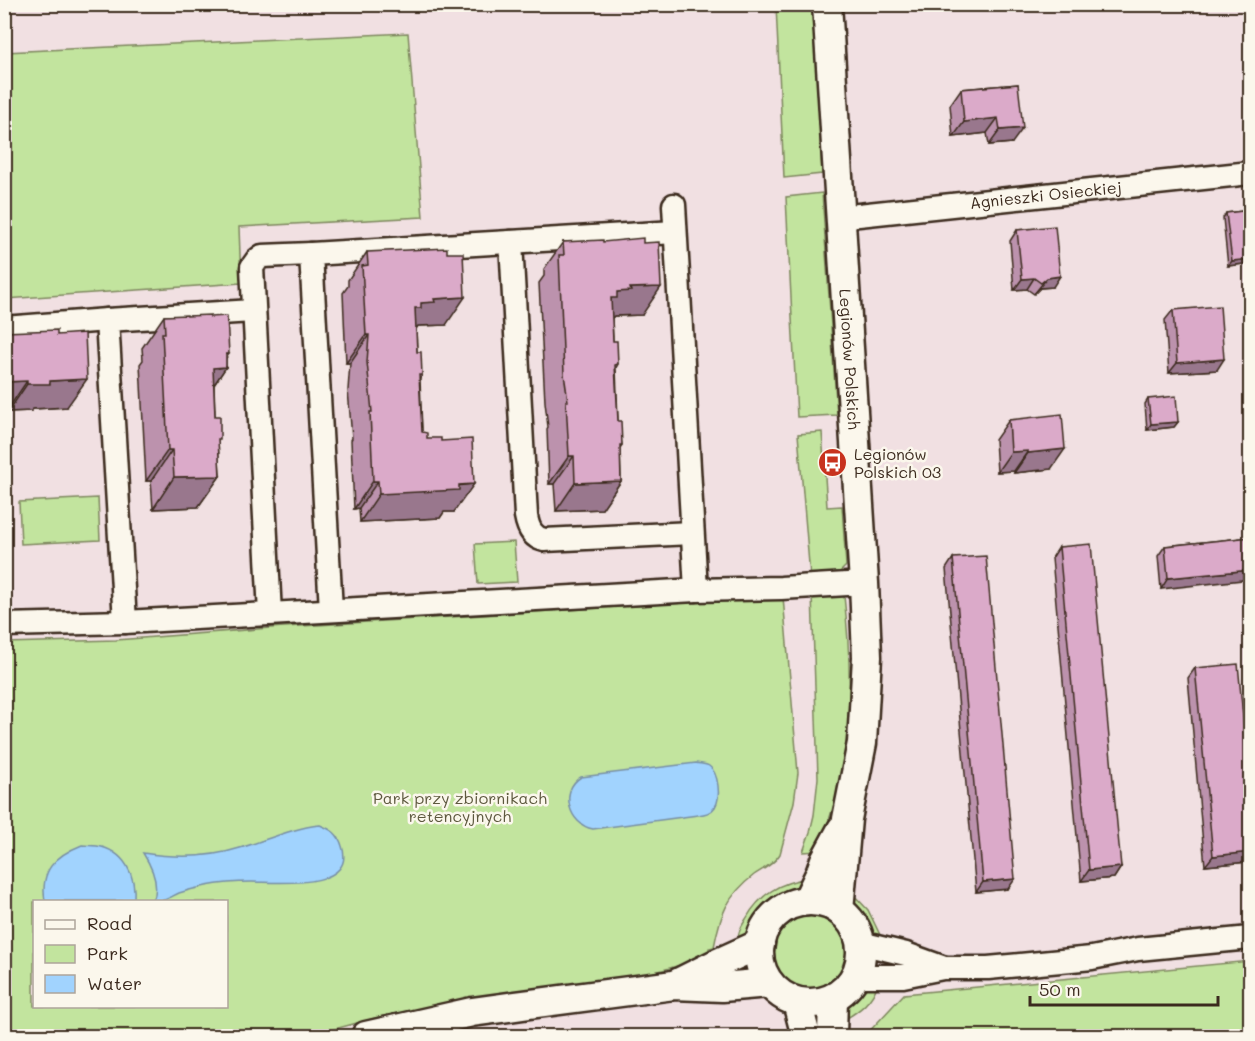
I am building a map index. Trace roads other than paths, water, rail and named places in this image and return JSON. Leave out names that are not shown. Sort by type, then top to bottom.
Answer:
[{"type":"street","name":"Legionów Polskich","points":[[827,4],[867,657],[862,743],[847,819],[839,910]]},
{"type":"street","name":"Agnieszki Osieckiej","points":[[840,217],[1251,173]]},
{"type":"street","points":[[674,205],[696,590]]},
{"type":"street","points":[[270,614],[252,267],[256,260],[268,255],[675,232]]},
{"type":"street","points":[[511,242],[525,516],[531,532],[536,538],[544,540],[692,533]]},
{"type":"street","points":[[311,254],[331,610]]},
{"type":"street","points":[[4,328],[254,311]]},
{"type":"street","points":[[107,320],[125,622]]},
{"type":"street","points":[[4,626],[125,622],[696,590],[864,583]]},
{"type":"street","name":"Legionów Polskich","points":[[807,901],[847,819]]},
{"type":"street","points":[[807,901],[823,903],[839,910],[849,918],[860,943],[861,960],[856,976],[850,985],[833,998],[809,1004],[796,1002],[781,994],[769,983],[759,958],[765,928],[776,915],[790,905],[807,901]]},
{"type":"street","points":[[856,976],[903,976],[943,968],[988,968],[1092,958],[1138,949],[1251,938]]},
{"type":"street","points":[[860,943],[906,954],[943,968]]},
{"type":"street","points":[[674,985],[760,944]]},
{"type":"street","points":[[381,1035],[472,1012],[674,985],[722,987],[769,983]]},
{"type":"street","points":[[832,1036],[833,998]]},
{"type":"street","points":[[796,1002],[806,1036]]},
{"type":"water","points":[[696,763],[709,766],[717,780],[717,803],[708,813],[593,829],[578,821],[573,814],[569,798],[570,790],[581,777]]},
{"type":"water","points":[[320,825],[334,832],[339,838],[343,860],[338,871],[312,881],[217,884],[179,893],[164,900],[153,900],[156,889],[154,876],[143,853],[168,856],[216,854]]},
{"type":"water","points":[[82,845],[97,846],[115,853],[131,873],[134,900],[45,900],[47,873],[57,860]]},
{"type":"place","name":"Legionów Polskich 03","points":[[833,463]]},
{"type":"park label","name":"Park przy zbiornikach retencyjnych","points":[[460,807]]}]
